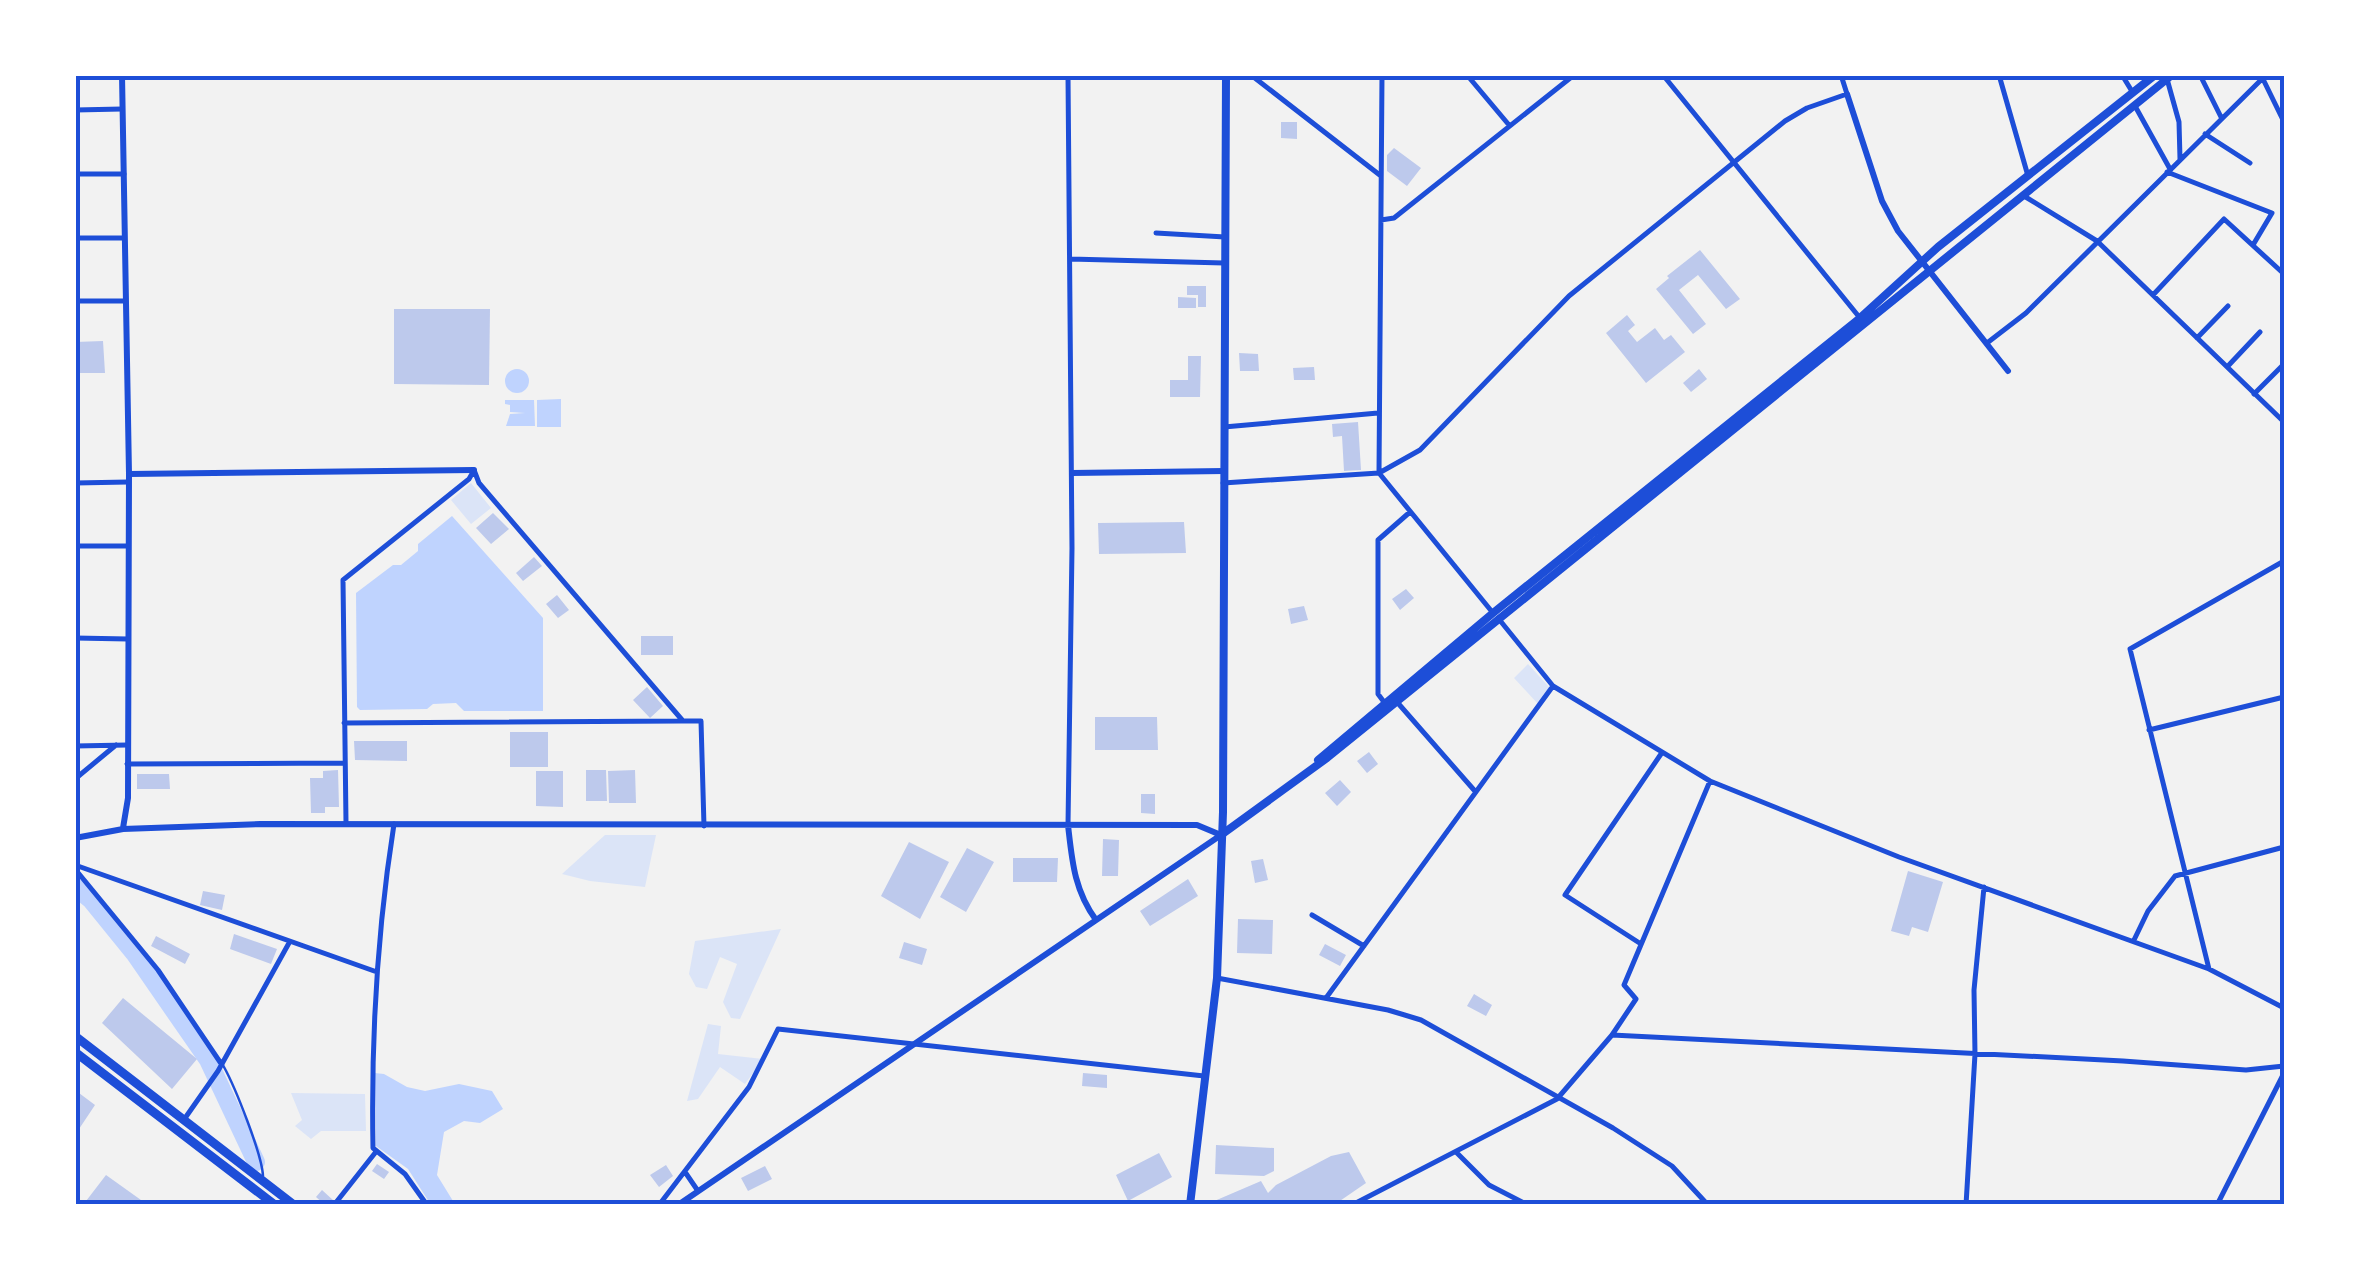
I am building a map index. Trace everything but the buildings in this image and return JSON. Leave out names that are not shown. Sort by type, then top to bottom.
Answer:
[{"type":"highway","points":[[75,1036],[294,1205]]},
{"type":"highway","points":[[75,1052],[275,1205]]},
{"type":"main road","points":[[1190,1205],[1217,978],[1226,75]]},
{"type":"main road","points":[[1221,834],[1396,701],[1860,318],[1922,262],[2155,75]]},
{"type":"main road","points":[[1316,763],[1384,702],[1929,273],[2170,77]]},
{"type":"street","points":[[122,75],[128,478],[128,798],[124,828]]},
{"type":"street","points":[[1068,75],[1072,473],[1068,825],[1074,877],[1085,906],[1096,920]]},
{"type":"street","points":[[1251,75],[1381,176]]},
{"type":"street","points":[[1382,75],[1379,473],[1553,686],[1710,781],[1899,857],[2209,969],[2284,1008]]},
{"type":"street","points":[[1467,75],[1508,125]]},
{"type":"street","points":[[1381,220],[1394,218],[1574,75]]},
{"type":"street","points":[[1663,75],[1860,318]]},
{"type":"street","points":[[1841,75],[1882,201],[1898,231],[2008,370]]},
{"type":"street","points":[[1999,75],[2028,176]]},
{"type":"street","points":[[2122,75],[2132,93]]},
{"type":"street","points":[[2200,75],[2221,117]]},
{"type":"street","points":[[1987,344],[2026,314],[2264,76],[2284,122]]},
{"type":"street","points":[[2170,77],[2179,122],[2180,159]]},
{"type":"street","points":[[1224,483],[1379,473],[1420,450],[1559,305],[1784,121],[1847,94]]},
{"type":"street","points":[[2135,105],[2168,170],[2272,213],[2253,245]]},
{"type":"street","points":[[75,110],[123,109]]},
{"type":"street","points":[[2204,134],[2250,163]]},
{"type":"street","points":[[75,174],[124,174]]},
{"type":"street","points":[[2024,196],[2097,241],[2284,422]]},
{"type":"street","points":[[2153,295],[2224,219],[2284,274]]},
{"type":"street","points":[[1156,233],[1225,237]]},
{"type":"street","points":[[75,238],[124,238]]},
{"type":"street","points":[[1070,259],[1224,263]]},
{"type":"street","points":[[75,301],[124,301]]},
{"type":"street","points":[[2197,338],[2228,306]]},
{"type":"street","points":[[2227,367],[2260,332]]},
{"type":"street","points":[[2254,394],[2284,364]]},
{"type":"street","points":[[1224,427],[1378,413]]},
{"type":"street","points":[[75,482],[474,470]]},
{"type":"street","points":[[474,470],[478,483],[683,721]]},
{"type":"street","points":[[346,823],[344,580],[469,479],[474,470]]},
{"type":"street","points":[[1072,473],[1224,471]]},
{"type":"street","points":[[1384,702],[1378,694],[1378,540],[1410,512]]},
{"type":"street","points":[[75,546],[128,546]]},
{"type":"street","points":[[2209,969],[2130,649],[2284,562]]},
{"type":"street","points":[[75,638],[128,639]]},
{"type":"street","points":[[1326,998],[1553,686]]},
{"type":"street","points":[[2149,730],[2284,697]]},
{"type":"street","points":[[1396,701],[1474,790]]},
{"type":"street","points":[[344,723],[701,721],[704,826]]},
{"type":"street","points":[[75,778],[116,745]]},
{"type":"street","points":[[75,746],[127,745]]},
{"type":"street","points":[[1642,945],[1564,895],[1662,754]]},
{"type":"street","points":[[127,764],[345,764]]},
{"type":"street","points":[[1352,1205],[1557,1099],[1612,1035],[1636,999],[1624,985],[1710,781]]},
{"type":"street","points":[[75,838],[124,828],[346,823],[1197,825],[1221,834]]},
{"type":"street","points":[[334,1205],[375,1153],[371,1070],[385,882],[394,824]]},
{"type":"street","points":[[678,1205],[1221,834]]},
{"type":"street","points":[[2134,940],[2175,876],[2284,847]]},
{"type":"street","points":[[75,867],[150,889],[377,972]]},
{"type":"street","points":[[75,867],[158,970],[220,1068]]},
{"type":"street","points":[[1966,1205],[1975,1054],[1974,990],[1984,887]]},
{"type":"street","points":[[1312,914],[1364,946]]},
{"type":"street","points":[[182,1121],[214,1079],[289,943]]},
{"type":"street","points":[[1217,978],[1388,1010],[1420,1020],[1613,1128],[1672,1166],[1708,1205]]},
{"type":"street","points":[[659,1205],[749,1087],[778,1030],[1208,1077]]},
{"type":"street","points":[[1612,1035],[2284,1069],[2217,1205]]},
{"type":"street","points":[[375,1153],[406,1174],[427,1205]]},
{"type":"street","points":[[1457,1154],[1489,1185],[1528,1205]]},
{"type":"street","points":[[686,1172],[698,1191]]},
{"type":"lane","points":[[220,1068],[238,1092],[240,1108],[262,1164],[263,1182]]},
{"type":"shaded area","points":[[471,483],[491,508],[471,524],[451,500]]},
{"type":"shaded area","points":[[1528,664],[1550,688],[1538,704],[1514,678]]},
{"type":"shaded area","points":[[605,835],[656,835],[645,887],[562,874]]},
{"type":"shaded area","points":[[781,929],[740,1019],[731,1018],[723,1002],[737,964],[720,957],[707,989],[696,987],[689,974],[695,941]]},
{"type":"shaded area","points":[[708,1024],[721,1026],[718,1054],[763,1059],[745,1084],[720,1067],[698,1099],[687,1101]]},
{"type":"shaded area","points":[[291,1093],[365,1094],[366,1131],[321,1131],[311,1139],[295,1126],[302,1120]]},
{"type":"water","points":[[517,369],[529,381],[517,393],[505,381]]},
{"type":"water","points":[[561,399],[561,427],[537,427],[537,400]]},
{"type":"water","points":[[505,400],[534,400],[535,426],[506,426],[510,414],[525,413],[510,412]]},
{"type":"water","points":[[452,516],[543,618],[543,711],[464,711],[456,703],[433,704],[427,709],[357,707],[356,593],[393,565],[401,565],[418,551],[418,544]]},
{"type":"water","points":[[375,1073],[425,1091],[459,1084],[492,1091],[503,1109],[480,1123],[464,1121],[444,1132],[437,1175],[453,1201],[431,1205],[408,1169],[376,1146]]},
{"type":"waterway","points":[[75,887],[91,900],[134,953],[208,1060],[256,1162]]}]
